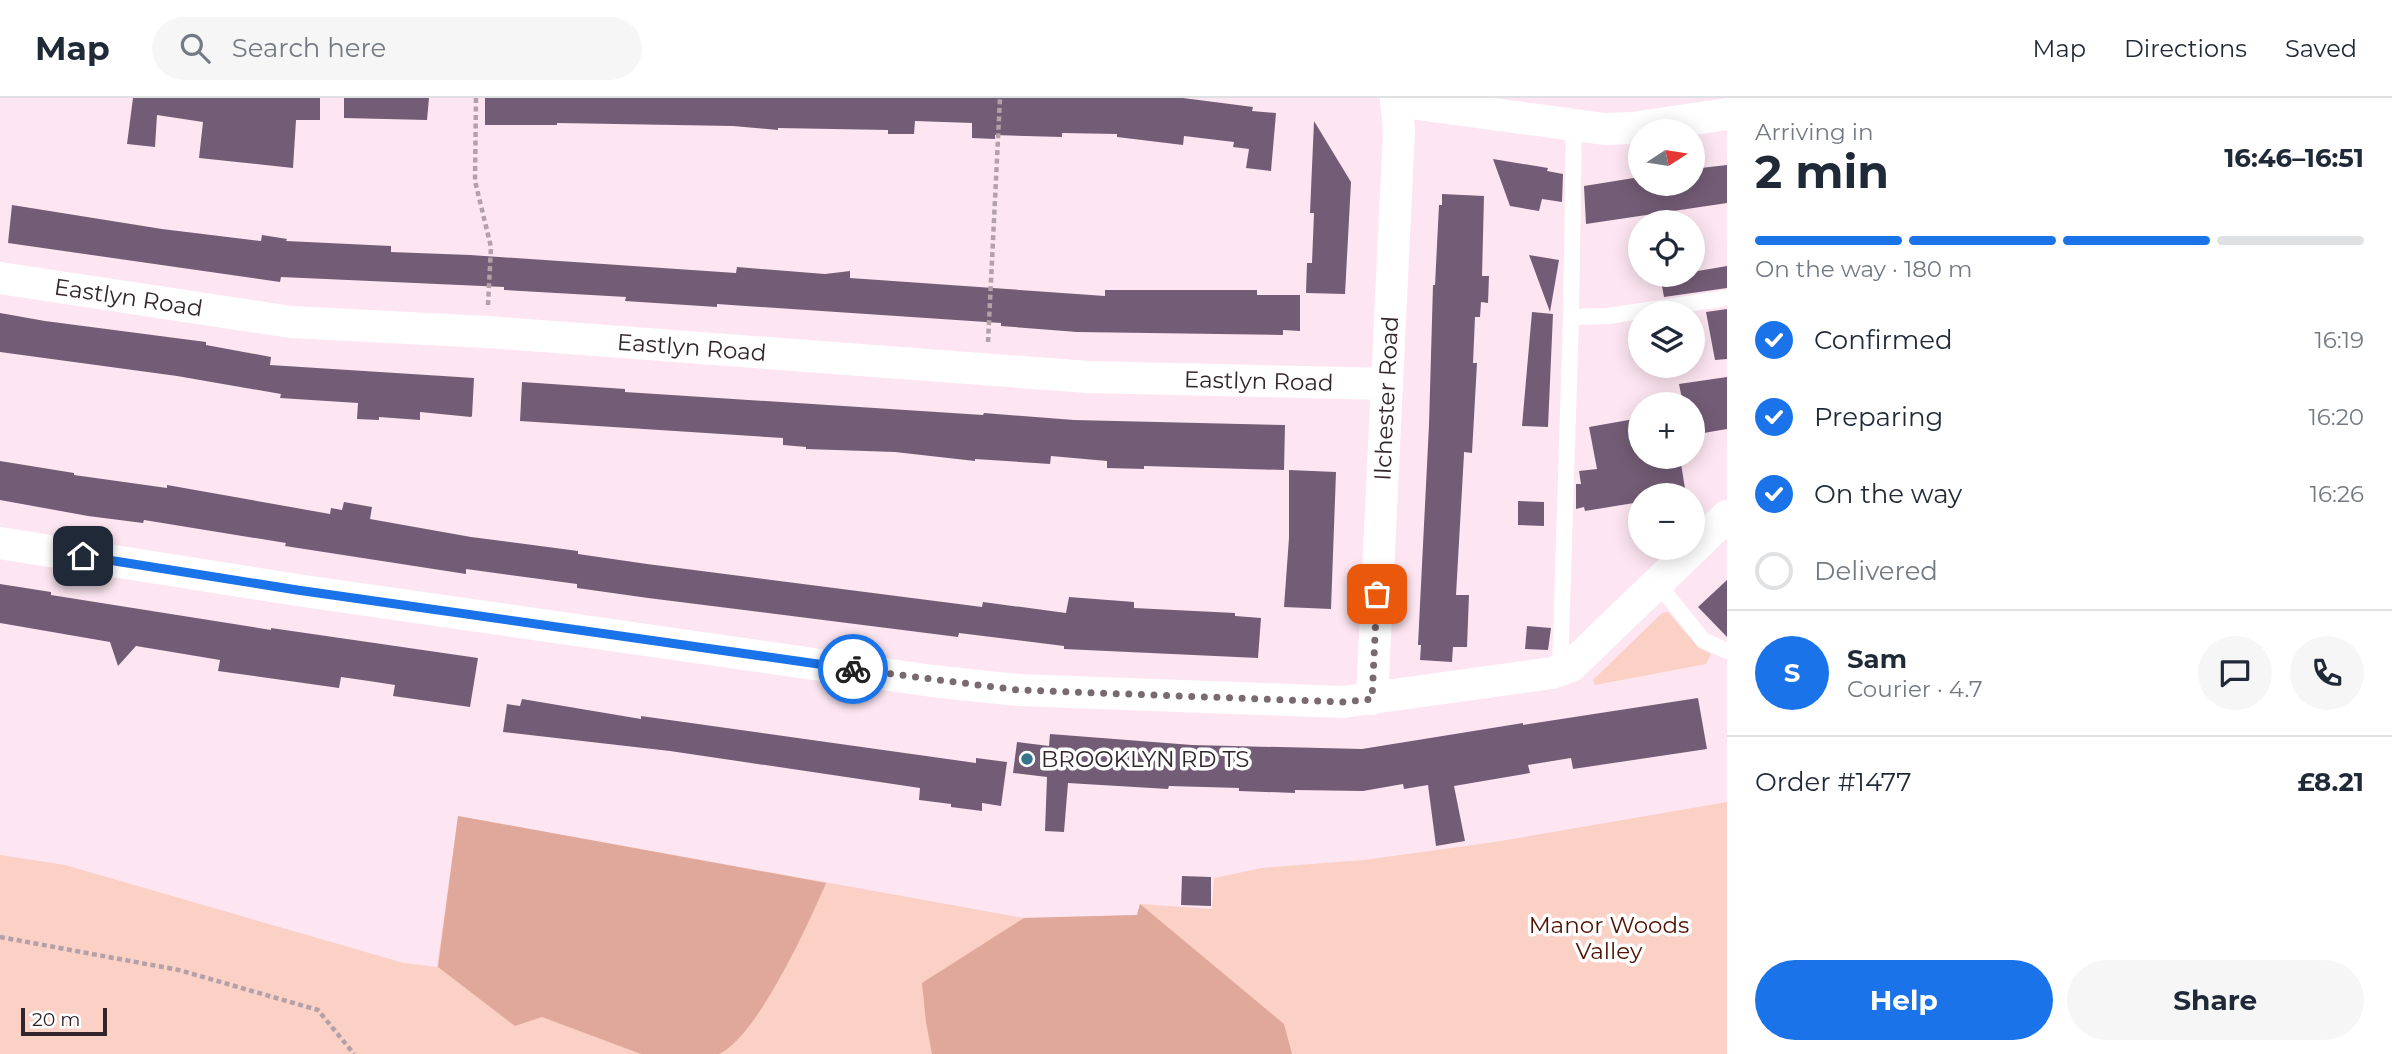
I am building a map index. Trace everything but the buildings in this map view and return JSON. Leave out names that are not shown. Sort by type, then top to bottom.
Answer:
[{"type":"street","points":[[1396,99],[1604,128],[1633,128],[1727,114]]},
{"type":"street","name":"Ilchester Road","points":[[1372,699],[1399,131],[1396,99]]},
{"type":"street","name":"Eastlyn Road","points":[[0,278],[292,322],[487,332],[1088,377],[1387,384]]},
{"type":"street","points":[[0,543],[297,590],[932,681],[1018,690],[1343,702],[1560,670],[1571,666],[1727,516]]},
{"type":"lane","points":[[1560,670],[1574,125]]},
{"type":"lane","points":[[1571,317],[1608,316],[1727,298]]},
{"type":"lane","points":[[1658,584],[1703,640],[1727,651]]},
{"type":"path","points":[[476,98],[475,181],[491,247],[487,332]]},
{"type":"path","points":[[987,370],[1000,98]]},
{"type":"path","points":[[0,937],[179,970],[318,1010],[354,1054]]},
{"type":"green space","points":[[1668,612],[1699,648],[1711,654],[1706,664],[1595,685],[1593,680],[1662,613]]},
{"type":"green space","name":"Manor Woods Valley","points":[[1727,802],[1727,1054],[0,1054],[0,855],[65,865],[404,963],[437,967],[458,816],[1024,918],[1137,915],[1140,904],[1212,909],[1214,878],[1262,868],[1364,860],[1495,842]]},
{"type":"shaded area","points":[[458,816],[826,883],[780,977],[749,1026],[734,1043],[719,1054],[641,1054],[542,1017],[515,1026],[438,967]]},
{"type":"shaded area","points":[[1140,904],[1284,1024],[1292,1054],[932,1054],[922,983],[1024,918],[1137,915]]},
{"type":"way so far","points":[[853,669],[1018,690],[1343,702],[1372,699],[1377,594]]},
{"type":"place","name":"BROOKLYN RD TS","points":[[1027,759]]},
{"type":"route","points":[[83,556],[297,590],[853,669]]}]
